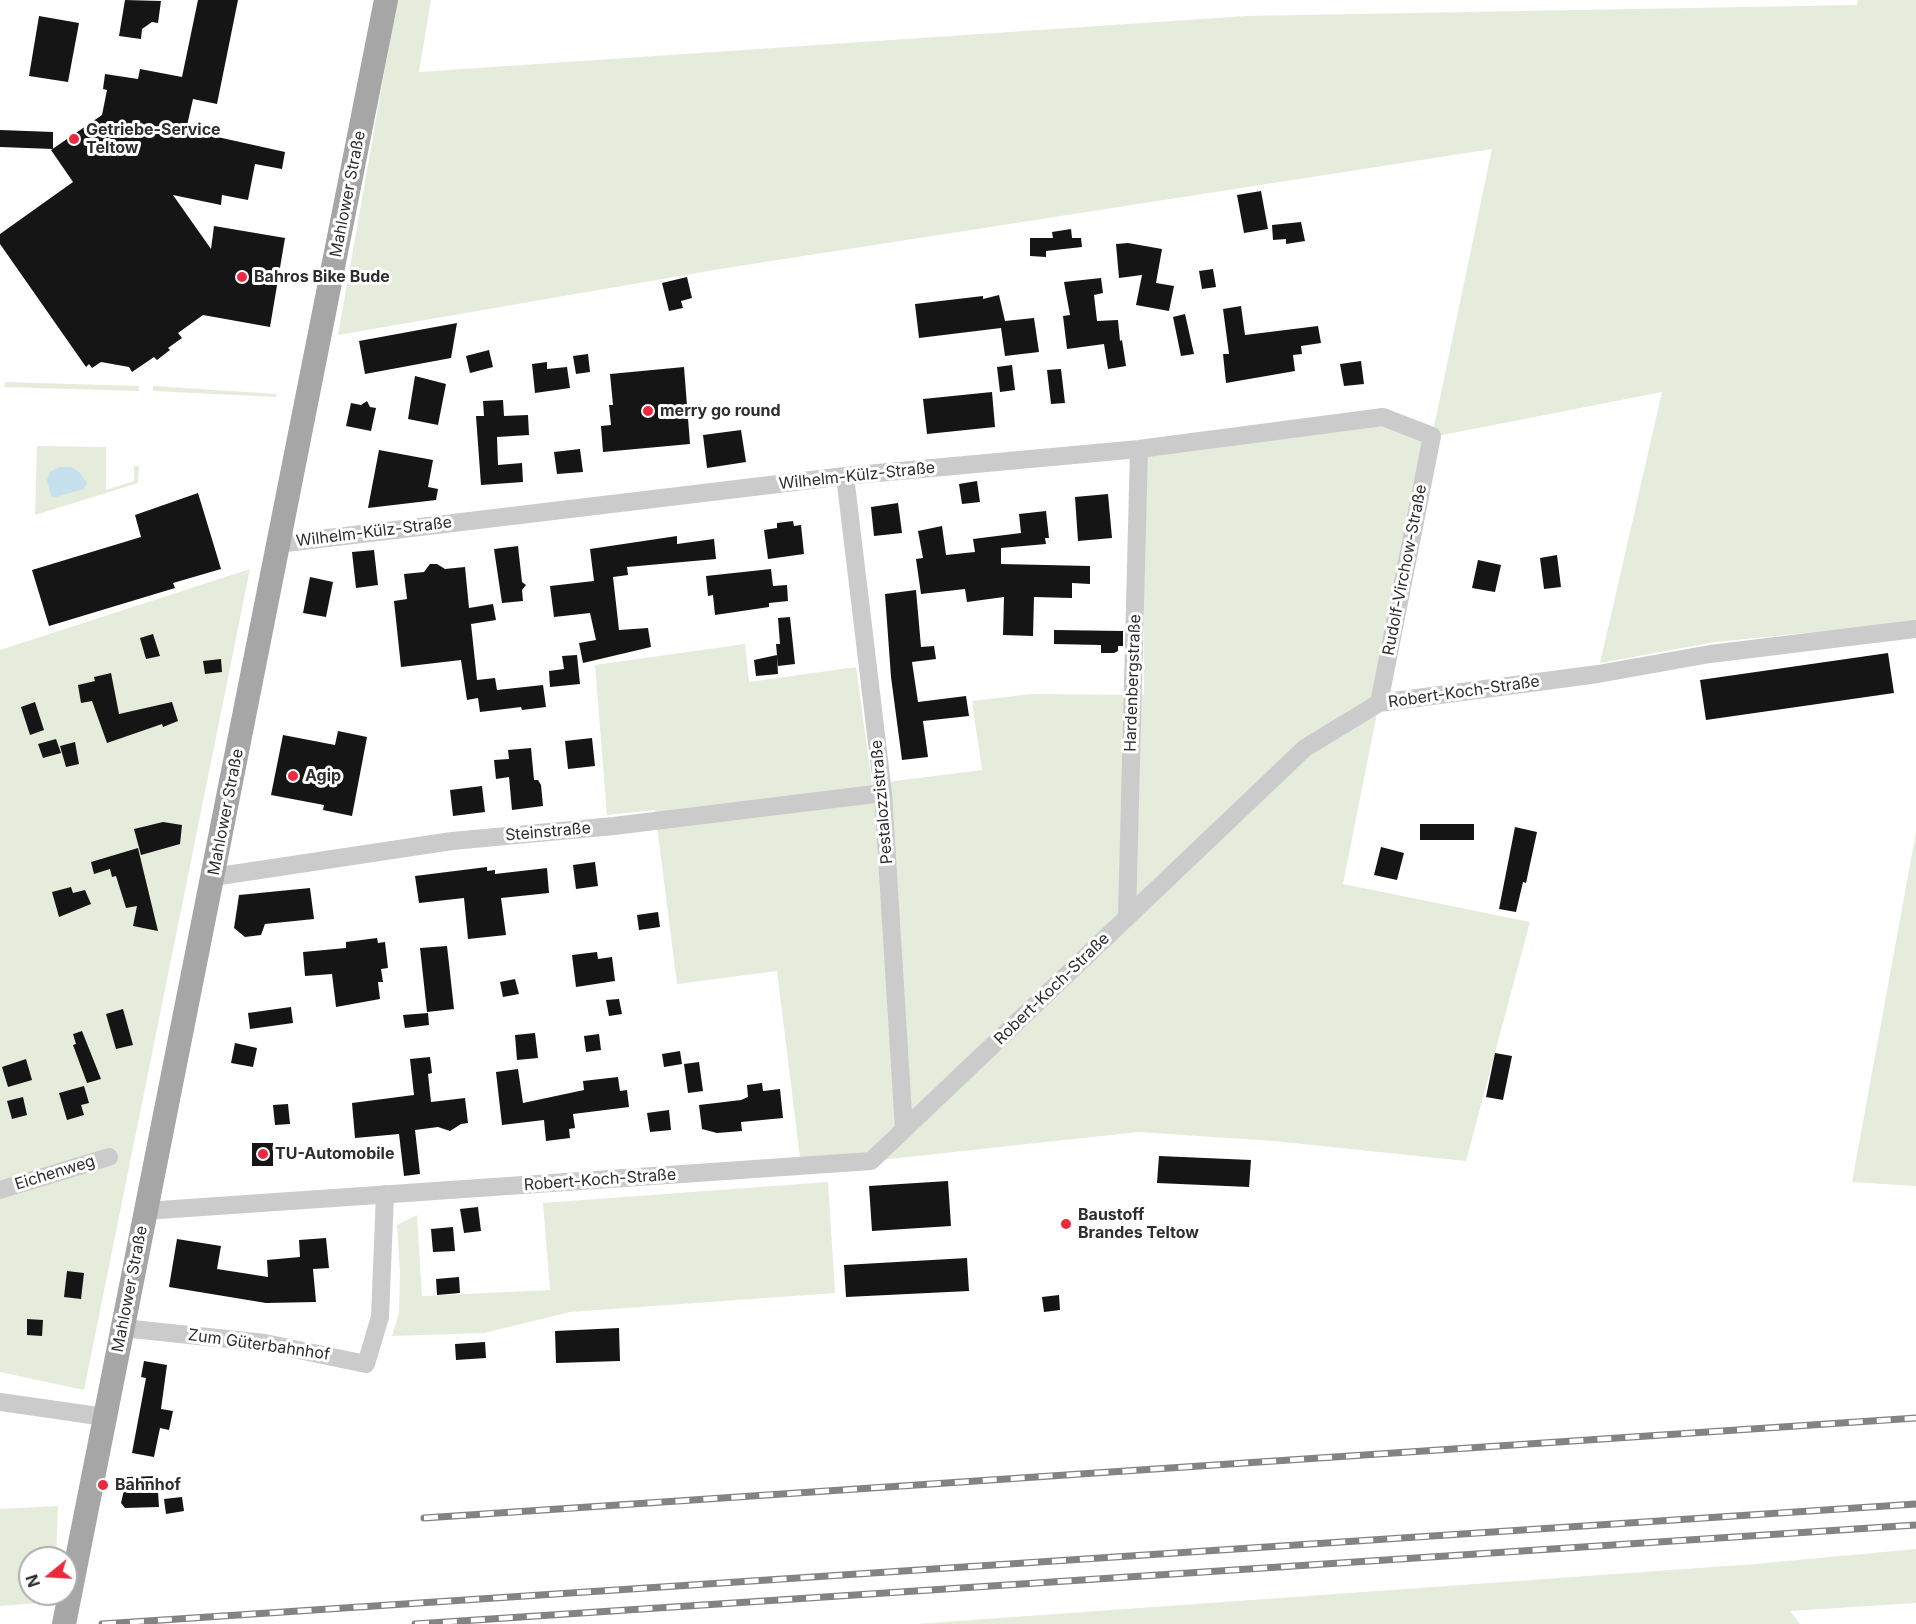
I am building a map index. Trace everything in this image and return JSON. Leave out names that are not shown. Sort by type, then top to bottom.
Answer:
[{"type":"main road","name":"Mahlower Straße","points":[[64,1624],[386,0]]},
{"type":"street","name":"Wilhelm-Külz-Straße","points":[[278,544],[845,476],[1140,449],[1383,417],[1432,436]]},
{"type":"street","name":"Rudolf-Virchow-Straße","points":[[1379,703],[1432,436]]},
{"type":"street","name":"Hardenbergstraße","points":[[1127,917],[1140,449]]},
{"type":"street","name":"Pestalozzistraße","points":[[845,476],[883,793],[904,1130]]},
{"type":"street","name":"Robert-Koch-Straße","points":[[145,1211],[871,1161],[1305,748],[1379,703],[1598,674],[1710,654],[1916,629]]},
{"type":"street","name":"Steinstraße","points":[[213,877],[452,841],[614,826],[883,793]]},
{"type":"street","name":"Eichenweg","points":[[0,1190],[109,1157]]},
{"type":"street","name":"Zum Güterbahnhof","points":[[123,1328],[265,1343],[366,1364],[380,1317],[385,1194]]},
{"type":"street","points":[[0,1402],[105,1417]]},
{"type":"green space","points":[[397,0],[431,0],[419,72],[1246,16],[1857,5],[1858,0],[1916,0],[1916,622],[1715,642],[1600,663],[1662,392],[1432,437],[1343,884],[1530,922],[1466,1161],[1274,1141],[1138,1132],[871,1161],[801,1166],[777,971],[677,984],[655,810],[607,815],[595,665],[745,644],[749,682],[856,667],[872,784],[982,770],[972,701],[1032,694],[1144,695],[1143,453],[1382,425],[1432,436],[1492,149],[726,268],[338,335]]},
{"type":"green space","points":[[5,382],[139,386],[139,391],[4,387]]},
{"type":"green space","points":[[153,386],[277,394],[276,397],[153,391]]},
{"type":"green space","points":[[37,446],[106,447],[106,490],[134,481],[134,466],[139,466],[138,483],[35,515]]},
{"type":"green space","points":[[250,569],[84,1390],[0,1372],[0,650]]},
{"type":"green space","points":[[1916,832],[1916,1186],[1852,1182]]},
{"type":"green space","points":[[828,1182],[835,1293],[570,1312],[484,1333],[392,1336],[399,1313],[400,1272],[397,1225],[417,1215],[422,1296],[550,1290],[543,1203]]},
{"type":"green space","points":[[58,1506],[56,1546],[18,1546],[18,1605],[0,1606],[0,1509]]},
{"type":"green space","points":[[1916,1549],[1916,1603],[1790,1611],[1800,1624],[916,1624],[1755,1564]]},
{"type":"water","points":[[59,467],[71,467],[79,472],[87,483],[84,489],[56,497],[51,496],[47,480],[50,472]]},
{"type":"building","points":[[125,0],[161,1],[158,23],[152,22],[142,29],[141,39],[119,36]]},
{"type":"building","points":[[198,0],[238,0],[217,104],[193,99],[186,130],[285,152],[282,169],[255,164],[248,200],[222,195],[221,205],[173,195],[211,249],[214,226],[285,238],[270,327],[203,315],[178,333],[182,338],[168,348],[170,350],[157,360],[154,357],[132,372],[129,367],[101,362],[92,368],[89,364],[86,367],[0,244],[0,234],[73,182],[51,150],[102,115],[107,90],[103,89],[105,74],[138,79],[140,69],[182,77]]},
{"type":"building","points":[[39,16],[79,23],[68,82],[29,76]]},
{"type":"building","points":[[0,130],[53,132],[53,149],[0,147]]},
{"type":"building","points":[[1261,191],[1268,229],[1244,233],[1237,195]]},
{"type":"building","points":[[1301,222],[1305,241],[1286,244],[1286,239],[1273,240],[1272,225]]},
{"type":"building","points":[[1071,229],[1072,238],[1081,238],[1082,247],[1046,251],[1046,257],[1030,256],[1030,238],[1053,238],[1052,232]]},
{"type":"building","points":[[1128,243],[1162,249],[1156,283],[1174,286],[1169,311],[1136,305],[1142,275],[1119,278],[1116,244]]},
{"type":"building","points":[[1213,269],[1216,287],[1202,289],[1199,271]]},
{"type":"building","points":[[687,277],[692,298],[681,301],[683,308],[669,311],[662,283]]},
{"type":"building","points":[[1101,278],[1103,293],[1094,295],[1097,321],[1118,320],[1126,366],[1108,369],[1104,344],[1067,349],[1063,316],[1070,315],[1064,282]]},
{"type":"building","points":[[999,295],[1005,321],[1034,318],[1039,352],[1005,356],[1001,328],[919,338],[915,304],[983,296],[983,299]]},
{"type":"building","points":[[1241,306],[1245,335],[1318,326],[1321,343],[1301,346],[1302,354],[1293,355],[1295,371],[1226,383],[1223,354],[1229,354],[1223,309]]},
{"type":"building","points":[[1185,314],[1194,354],[1181,356],[1173,317]]},
{"type":"building","points":[[457,323],[451,358],[365,374],[359,341]]},
{"type":"building","points":[[489,350],[493,367],[470,373],[466,356]]},
{"type":"building","points":[[588,354],[590,372],[576,374],[573,356]]},
{"type":"building","points":[[1361,361],[1364,384],[1344,386],[1340,364]]},
{"type":"building","points":[[547,362],[547,369],[567,367],[570,388],[535,393],[532,364]]},
{"type":"building","points":[[1012,365],[1015,390],[1000,392],[997,367]]},
{"type":"building","name":"merry go round","points":[[684,367],[690,444],[603,452],[601,426],[611,425],[609,405],[613,405],[610,374]]},
{"type":"building","points":[[1061,369],[1065,403],[1051,404],[1047,370]]},
{"type":"building","points":[[415,376],[446,384],[438,425],[408,419]]},
{"type":"building","points":[[992,392],[995,427],[927,434],[923,399]]},
{"type":"building","points":[[503,400],[504,416],[528,415],[529,435],[497,437],[498,465],[522,463],[523,482],[481,485],[476,416],[484,416],[483,401]]},
{"type":"building","points":[[367,401],[370,407],[376,408],[371,431],[346,426],[351,403],[361,405]]},
{"type":"building","points":[[741,430],[746,462],[707,468],[703,435]]},
{"type":"building","points":[[580,449],[583,472],[557,474],[554,452]]},
{"type":"building","points":[[379,450],[433,460],[428,487],[438,489],[436,500],[368,508]]},
{"type":"building","points":[[977,481],[980,502],[962,504],[959,484]]},
{"type":"building","points":[[198,493],[221,569],[173,583],[175,588],[49,626],[32,570],[141,537],[135,515]]},
{"type":"building","points":[[1108,494],[1112,538],[1078,541],[1075,497]]},
{"type":"building","points":[[898,503],[902,533],[874,536],[871,507]]},
{"type":"building","points":[[1046,511],[1049,538],[1045,538],[1046,544],[1001,548],[1001,564],[1090,566],[1090,584],[1072,583],[1072,598],[1034,597],[1033,636],[1003,635],[1004,597],[967,602],[965,589],[921,594],[916,559],[923,558],[918,531],[942,526],[946,555],[975,552],[973,539],[1021,533],[1019,514]]},
{"type":"building","points":[[793,521],[794,526],[801,525],[804,554],[768,559],[764,530],[777,528],[777,523]]},
{"type":"building","points":[[677,536],[677,544],[714,539],[716,559],[627,567],[628,575],[613,577],[619,630],[648,628],[651,647],[583,663],[579,643],[596,640],[590,613],[554,617],[550,586],[594,581],[590,549]]},
{"type":"building","points":[[518,546],[522,582],[526,585],[522,590],[523,601],[502,603],[494,549]]},
{"type":"building","points":[[374,550],[378,585],[356,588],[352,552]]},
{"type":"building","points":[[1557,555],[1561,587],[1544,589],[1540,558]]},
{"type":"building","points":[[1478,560],[1501,565],[1495,592],[1472,588]]},
{"type":"building","points":[[430,564],[437,564],[445,569],[465,567],[469,608],[493,604],[496,620],[471,624],[477,680],[495,678],[497,690],[543,685],[546,707],[522,710],[521,707],[480,712],[478,698],[467,700],[461,660],[401,667],[394,601],[407,599],[404,574],[424,572]]},
{"type":"building","points":[[771,569],[773,586],[787,585],[788,601],[769,603],[769,607],[715,615],[713,595],[708,596],[706,576]]},
{"type":"building","points":[[310,577],[333,582],[326,617],[303,613]]},
{"type":"building","points":[[916,590],[921,647],[934,646],[936,659],[912,662],[918,702],[966,696],[969,716],[923,721],[928,757],[902,760],[891,677],[885,594]]},
{"type":"building","points":[[790,617],[795,664],[778,666],[776,644],[780,644],[778,618]]},
{"type":"building","points":[[1054,630],[1123,631],[1123,646],[1118,646],[1118,651],[1114,653],[1101,653],[1101,645],[1054,644]]},
{"type":"building","points":[[153,634],[160,656],[146,659],[140,638]]},
{"type":"building","points":[[1888,653],[1894,693],[1706,720],[1700,680]]},
{"type":"building","points":[[577,655],[580,684],[550,687],[549,671],[564,669],[562,656]]},
{"type":"building","points":[[777,655],[778,674],[756,676],[754,660]]},
{"type":"building","points":[[221,659],[222,672],[205,674],[203,661]]},
{"type":"building","points":[[111,673],[119,714],[172,702],[178,721],[163,727],[162,724],[107,743],[92,701],[81,703],[78,685],[95,681],[94,677]]},
{"type":"building","points":[[35,702],[44,730],[30,735],[21,707]]},
{"type":"building","name":"Agip","points":[[338,731],[367,737],[352,816],[323,810],[324,805],[271,795],[283,735],[335,745]]},
{"type":"building","points":[[592,738],[595,766],[568,769],[565,741]]},
{"type":"building","points":[[56,739],[61,753],[43,758],[38,744]]},
{"type":"building","points":[[75,742],[79,764],[66,767],[60,746]]},
{"type":"building","points":[[531,748],[534,780],[538,780],[541,785],[543,806],[512,810],[509,777],[496,779],[494,760],[509,759],[508,750]]},
{"type":"building","points":[[482,786],[485,812],[453,816],[450,790]]},
{"type":"building","points":[[163,822],[182,825],[180,844],[141,855],[134,829]]},
{"type":"building","points":[[1420,824],[1474,824],[1474,840],[1420,840]]},
{"type":"building","points":[[1515,827],[1537,832],[1526,883],[1523,882],[1516,912],[1499,909]]},
{"type":"building","points":[[1381,847],[1404,853],[1397,880],[1374,875]]},
{"type":"building","points":[[138,848],[158,931],[133,926],[137,906],[126,908],[116,876],[112,877],[110,869],[94,874],[91,862]]},
{"type":"building","points":[[595,862],[598,886],[576,889],[573,865]]},
{"type":"building","points":[[487,867],[487,871],[495,870],[495,874],[547,868],[549,893],[501,898],[506,935],[468,939],[464,898],[419,903],[415,876]]},
{"type":"building","points":[[71,887],[73,893],[85,890],[91,904],[59,917],[52,892]]},
{"type":"building","points":[[310,888],[314,919],[265,924],[261,935],[245,937],[234,928],[239,895]]},
{"type":"building","points":[[658,912],[660,927],[639,930],[637,915]]},
{"type":"building","points":[[377,938],[378,943],[385,942],[388,968],[381,969],[383,982],[378,982],[380,999],[336,1007],[332,974],[305,976],[303,952],[346,948],[346,942]]},
{"type":"building","points":[[447,946],[454,1009],[427,1012],[420,948]]},
{"type":"building","points":[[597,952],[598,959],[612,957],[615,981],[576,987],[572,955]]},
{"type":"building","points":[[515,979],[519,994],[503,997],[500,982]]},
{"type":"building","points":[[619,999],[622,1014],[609,1016],[606,1000]]},
{"type":"building","points":[[291,1007],[293,1023],[250,1029],[248,1013]]},
{"type":"building","points":[[123,1009],[133,1045],[116,1049],[106,1014]]},
{"type":"building","points":[[428,1013],[429,1025],[405,1028],[403,1015]]},
{"type":"building","points":[[82,1031],[101,1079],[87,1083],[73,1045],[76,1044],[73,1034]]},
{"type":"building","points":[[535,1033],[538,1058],[517,1060],[515,1035]]},
{"type":"building","points":[[599,1034],[601,1050],[586,1052],[584,1036]]},
{"type":"building","points":[[235,1043],[257,1048],[253,1067],[231,1063]]},
{"type":"building","points":[[680,1051],[682,1064],[664,1067],[662,1054]]},
{"type":"building","points":[[1495,1053],[1512,1056],[1503,1100],[1486,1097]]},
{"type":"building","points":[[430,1057],[432,1073],[428,1074],[431,1102],[465,1098],[468,1123],[461,1124],[450,1131],[438,1127],[415,1130],[420,1174],[404,1176],[399,1134],[355,1138],[352,1103],[414,1095],[410,1059]]},
{"type":"building","points":[[26,1059],[32,1080],[8,1087],[2,1067]]},
{"type":"building","points":[[699,1062],[703,1091],[688,1093],[684,1064]]},
{"type":"building","points":[[518,1069],[523,1103],[584,1090],[583,1081],[618,1077],[620,1091],[627,1090],[629,1107],[573,1114],[575,1128],[569,1129],[570,1138],[546,1141],[544,1120],[502,1125],[496,1072]]},
{"type":"building","points":[[762,1083],[763,1091],[780,1089],[783,1118],[741,1122],[742,1131],[717,1133],[702,1129],[699,1105],[741,1100],[748,1097],[747,1085]]},
{"type":"building","points":[[84,1086],[89,1103],[81,1105],[84,1115],[67,1120],[59,1093]]},
{"type":"building","points":[[23,1097],[27,1115],[12,1119],[7,1101]]},
{"type":"building","points":[[288,1104],[290,1124],[275,1125],[273,1105]]},
{"type":"building","points":[[669,1110],[671,1130],[650,1132],[647,1113]]},
{"type":"building","name":"TU-Automobile","points":[[252,1143],[273,1143],[273,1166],[252,1166]]},
{"type":"building","points":[[1159,1156],[1251,1160],[1249,1187],[1157,1183]]},
{"type":"building","points":[[948,1181],[951,1226],[872,1231],[869,1186]]},
{"type":"building","points":[[478,1207],[481,1231],[464,1233],[460,1209]]},
{"type":"building","points":[[453,1227],[455,1251],[433,1252],[431,1229]]},
{"type":"building","points":[[326,1238],[329,1268],[313,1269],[316,1302],[266,1303],[169,1287],[177,1239],[221,1246],[217,1269],[268,1277],[267,1260],[300,1257],[299,1240]]},
{"type":"building","points":[[967,1258],[969,1291],[846,1297],[844,1265]]},
{"type":"building","points":[[67,1271],[84,1273],[81,1299],[64,1297]]},
{"type":"building","points":[[459,1277],[460,1293],[437,1295],[436,1279]]},
{"type":"building","points":[[1059,1295],[1060,1310],[1044,1312],[1042,1297]]},
{"type":"building","points":[[27,1319],[43,1320],[42,1336],[27,1335]]},
{"type":"building","points":[[619,1328],[620,1361],[556,1363],[555,1331]]},
{"type":"building","points":[[485,1342],[486,1358],[456,1360],[455,1344]]},
{"type":"building","points":[[144,1361],[167,1365],[161,1409],[173,1411],[169,1430],[160,1428],[154,1457],[132,1453],[146,1378],[141,1377]]},
{"type":"building","points":[[157,1476],[159,1507],[125,1508],[121,1503],[127,1477]]},
{"type":"building","points":[[182,1497],[184,1511],[166,1514],[164,1499]]},
{"type":"railway","points":[[424,1518],[1916,1418]]},
{"type":"railway","points":[[102,1624],[1916,1504]]},
{"type":"railway","points":[[415,1624],[1916,1525]]},
{"type":"place","name":"Getriebe-Service Teltow","points":[[74,139]]},
{"type":"place","name":"Bahros Bike Bude","points":[[242,277]]},
{"type":"place","name":"merry go round","points":[[648,411]]},
{"type":"place","name":"Agip","points":[[293,776]]},
{"type":"place","name":"TU-Automobile","points":[[263,1154]]},
{"type":"place","name":"Baustoff Brandes Teltow","points":[[1066,1224]]},
{"type":"place","name":"Bahnhof","points":[[103,1485]]}]
